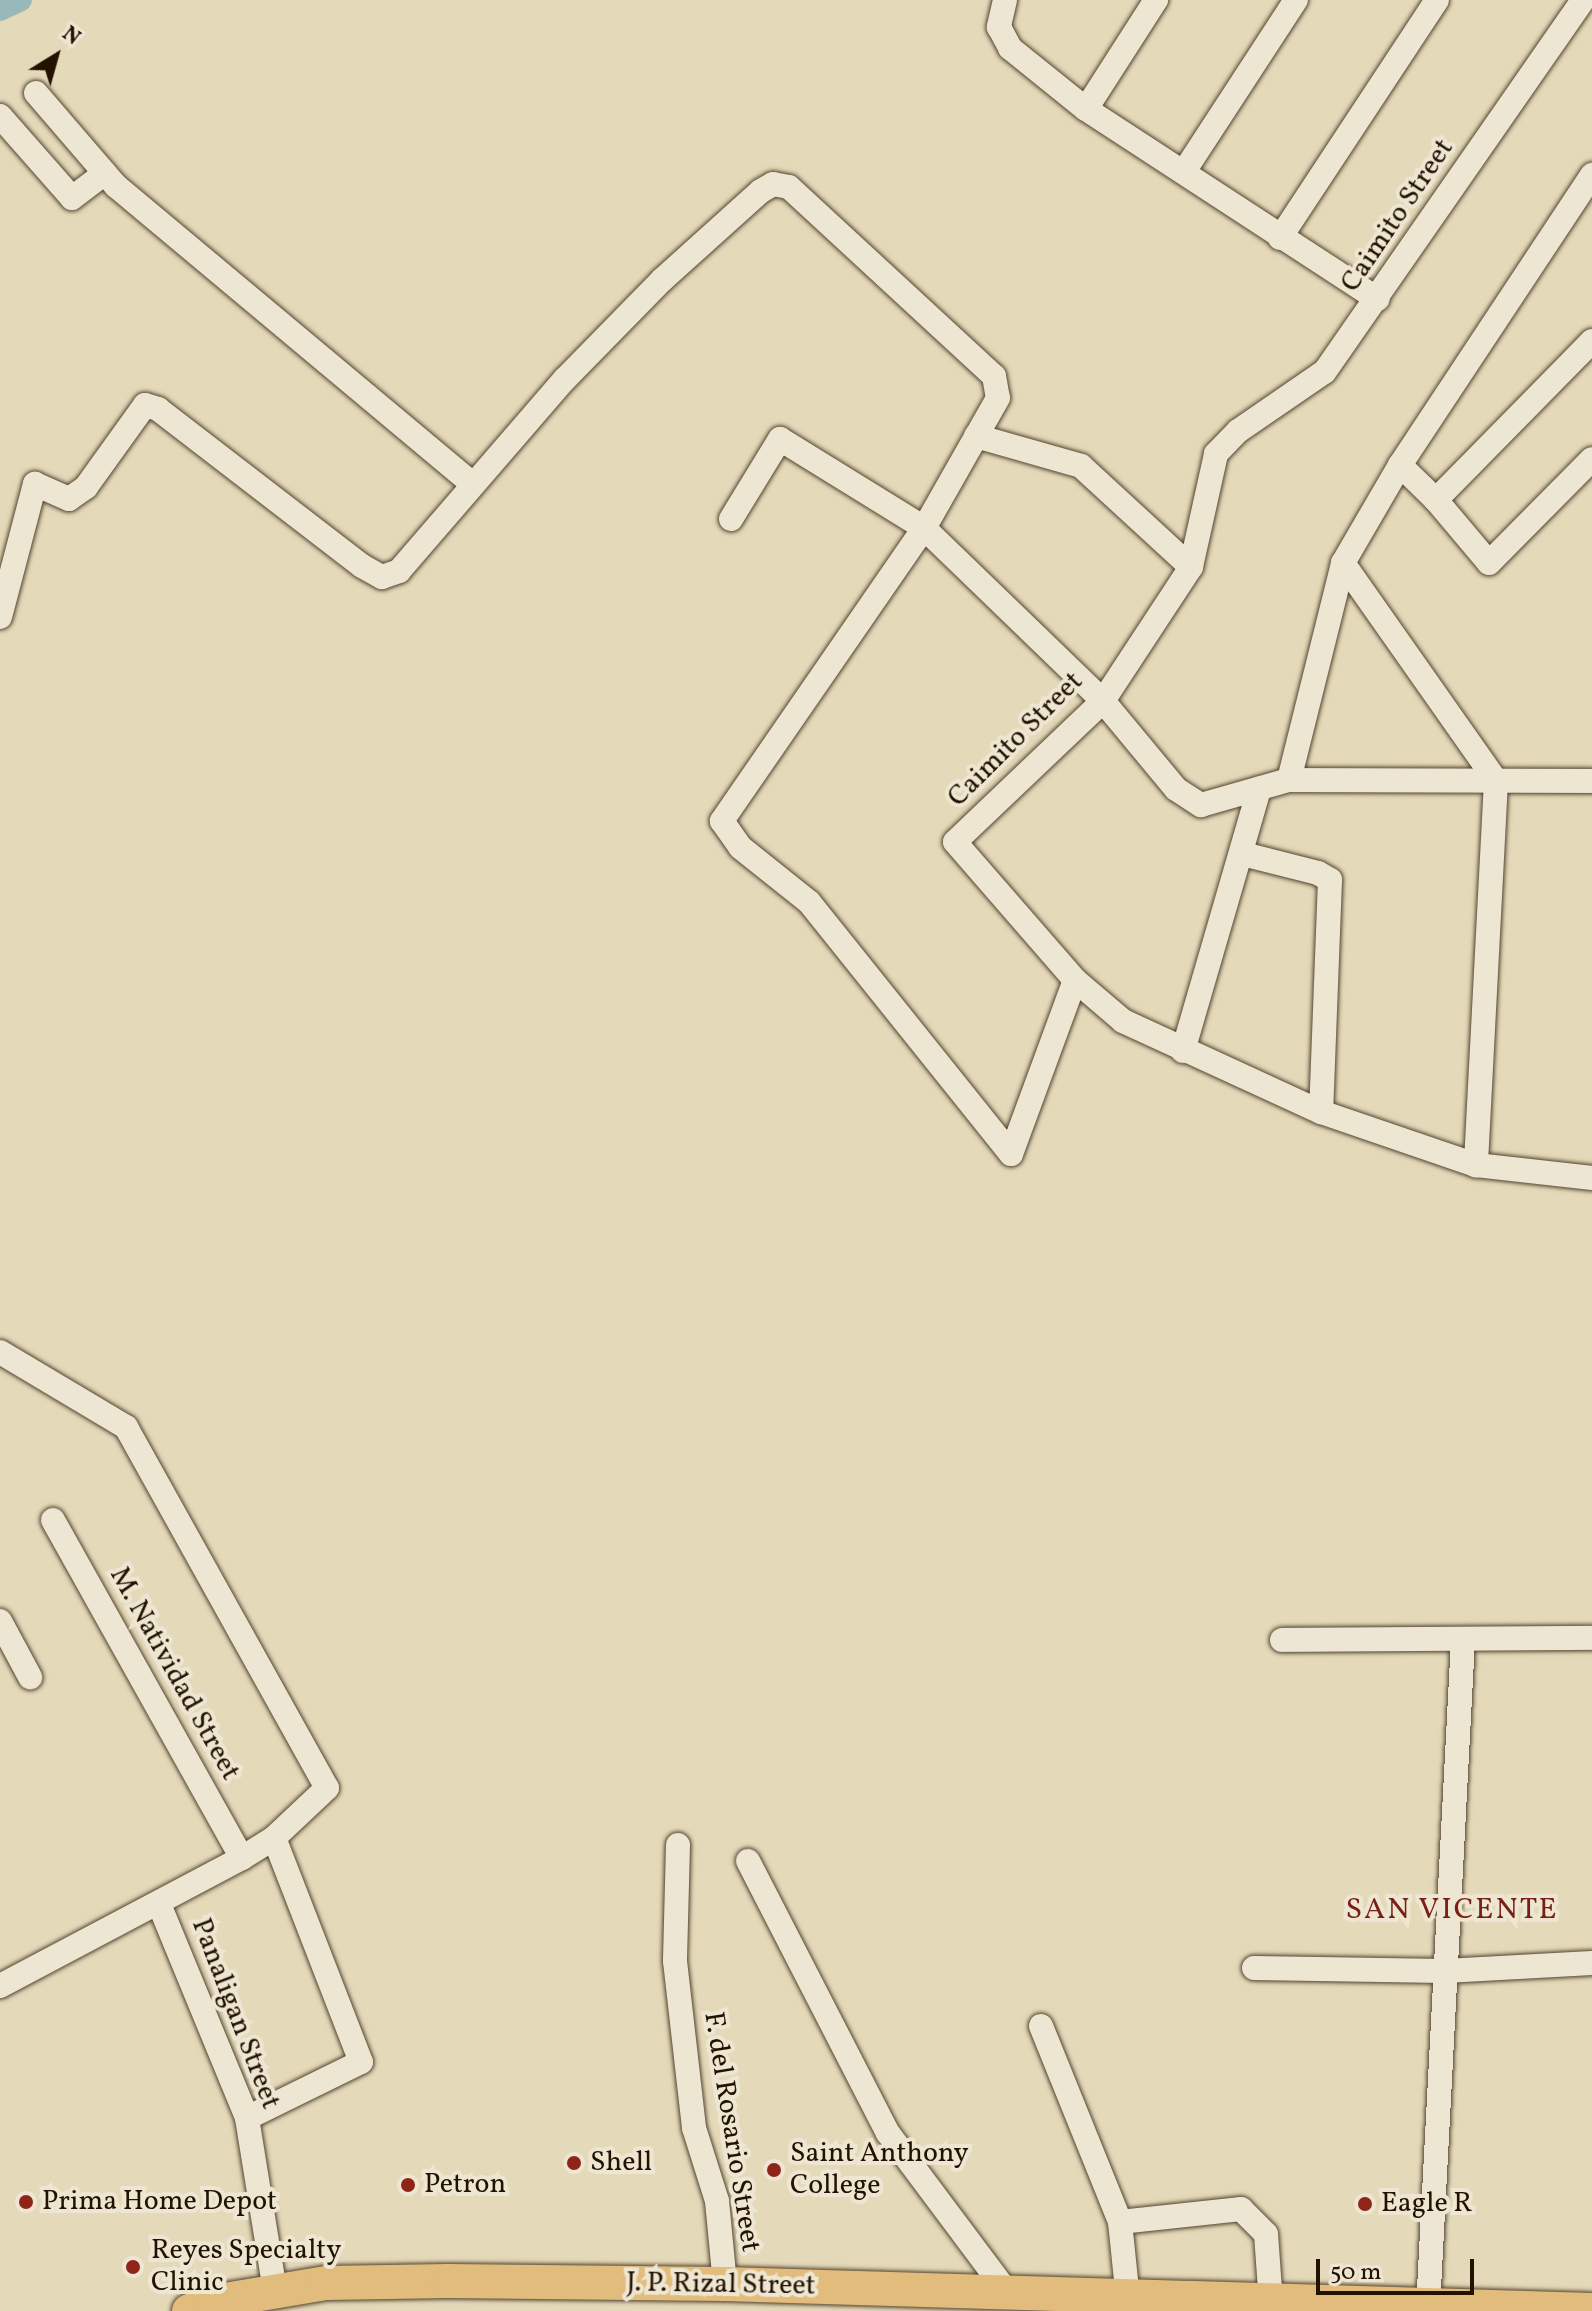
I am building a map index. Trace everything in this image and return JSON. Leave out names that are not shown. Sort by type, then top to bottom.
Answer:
[{"type":"highway","name":"J. P. Rizal Street","points":[[189,2311],[275,2290],[365,2282],[725,2284],[873,2300],[1007,2292],[1128,2300],[1592,2310]]},
{"type":"street","points":[[1005,0],[999,27],[1010,48],[1086,109],[1185,170],[1280,238],[1378,299]]},
{"type":"street","points":[[1086,109],[1156,0]]},
{"type":"street","points":[[1185,170],[1296,0]]},
{"type":"street","points":[[1280,238],[1437,0]]},
{"type":"street","name":"Caimito Street","points":[[1571,4],[1378,299],[1324,372],[1238,431],[1216,454],[1191,567],[1103,701],[955,842],[1075,980],[1123,1021],[1321,1112],[1476,1165],[1592,1178]]},
{"type":"street","points":[[36,93],[105,173],[472,484]]},
{"type":"street","points":[[0,116],[72,198],[105,173]]},
{"type":"street","points":[[1289,780],[1343,563],[1400,465],[1592,175]]},
{"type":"street","points":[[0,617],[35,484],[69,499],[86,487],[145,405],[158,409],[382,577],[399,571],[472,484],[615,325],[684,258],[773,184],[789,187],[819,209],[994,376],[998,398],[924,528],[722,821],[740,847],[809,902],[1011,1154],[1075,980]]},
{"type":"street","points":[[1436,500],[1592,341]]},
{"type":"street","points":[[976,436],[1081,466],[1191,567]]},
{"type":"street","points":[[731,519],[780,439],[924,528],[1103,701],[1176,789],[1201,805],[1289,780],[1592,781]]},
{"type":"street","points":[[1400,465],[1436,500],[1489,563],[1592,459]]},
{"type":"street","points":[[1343,563],[1496,781],[1476,1165]]},
{"type":"street","points":[[1183,1051],[1243,854],[1259,789]]},
{"type":"street","points":[[1243,854],[1318,873],[1330,880],[1321,1112]]},
{"type":"street","points":[[0,1352],[126,1427],[327,1788],[274,1838],[242,1858],[1,1985]]},
{"type":"street","name":"M. Natividad Street","points":[[53,1520],[242,1858]]},
{"type":"street","points":[[0,1621],[30,1677]]},
{"type":"street","points":[[1282,1640],[1592,1638]]},
{"type":"street","points":[[1428,2308],[1463,1640]]},
{"type":"street","points":[[247,2118],[361,2062],[274,1838]]},
{"type":"street","name":"F. del Rosario Street","points":[[678,1845],[678,1992],[694,2128],[717,2201],[725,2284]]},
{"type":"street","points":[[748,1861],[888,2133],[1007,2292]]},
{"type":"street","name":"Panaligan Street","points":[[159,1904],[247,2118],[275,2290]]},
{"type":"street","points":[[1254,1968],[1445,1971],[1592,1963]]},
{"type":"street","points":[[1041,2026],[1120,2222],[1128,2300]]},
{"type":"street","points":[[1120,2222],[1241,2209],[1266,2234],[1271,2304]]},
{"type":"waterway","points":[[0,10],[21,0]]},
{"type":"place","name":"Shell","points":[[574,2163]]},
{"type":"place","name":"Saint Anthony College","points":[[774,2170]]},
{"type":"place","name":"Petron","points":[[408,2185]]},
{"type":"place","name":"Prima Home Depot","points":[[26,2202]]},
{"type":"place","name":"Eagle R","points":[[1365,2204]]},
{"type":"place","name":"Reyes Specialty Clinic","points":[[133,2267]]},
{"type":"district","name":"SAN VICENTE","points":[[1452,1910]]}]
